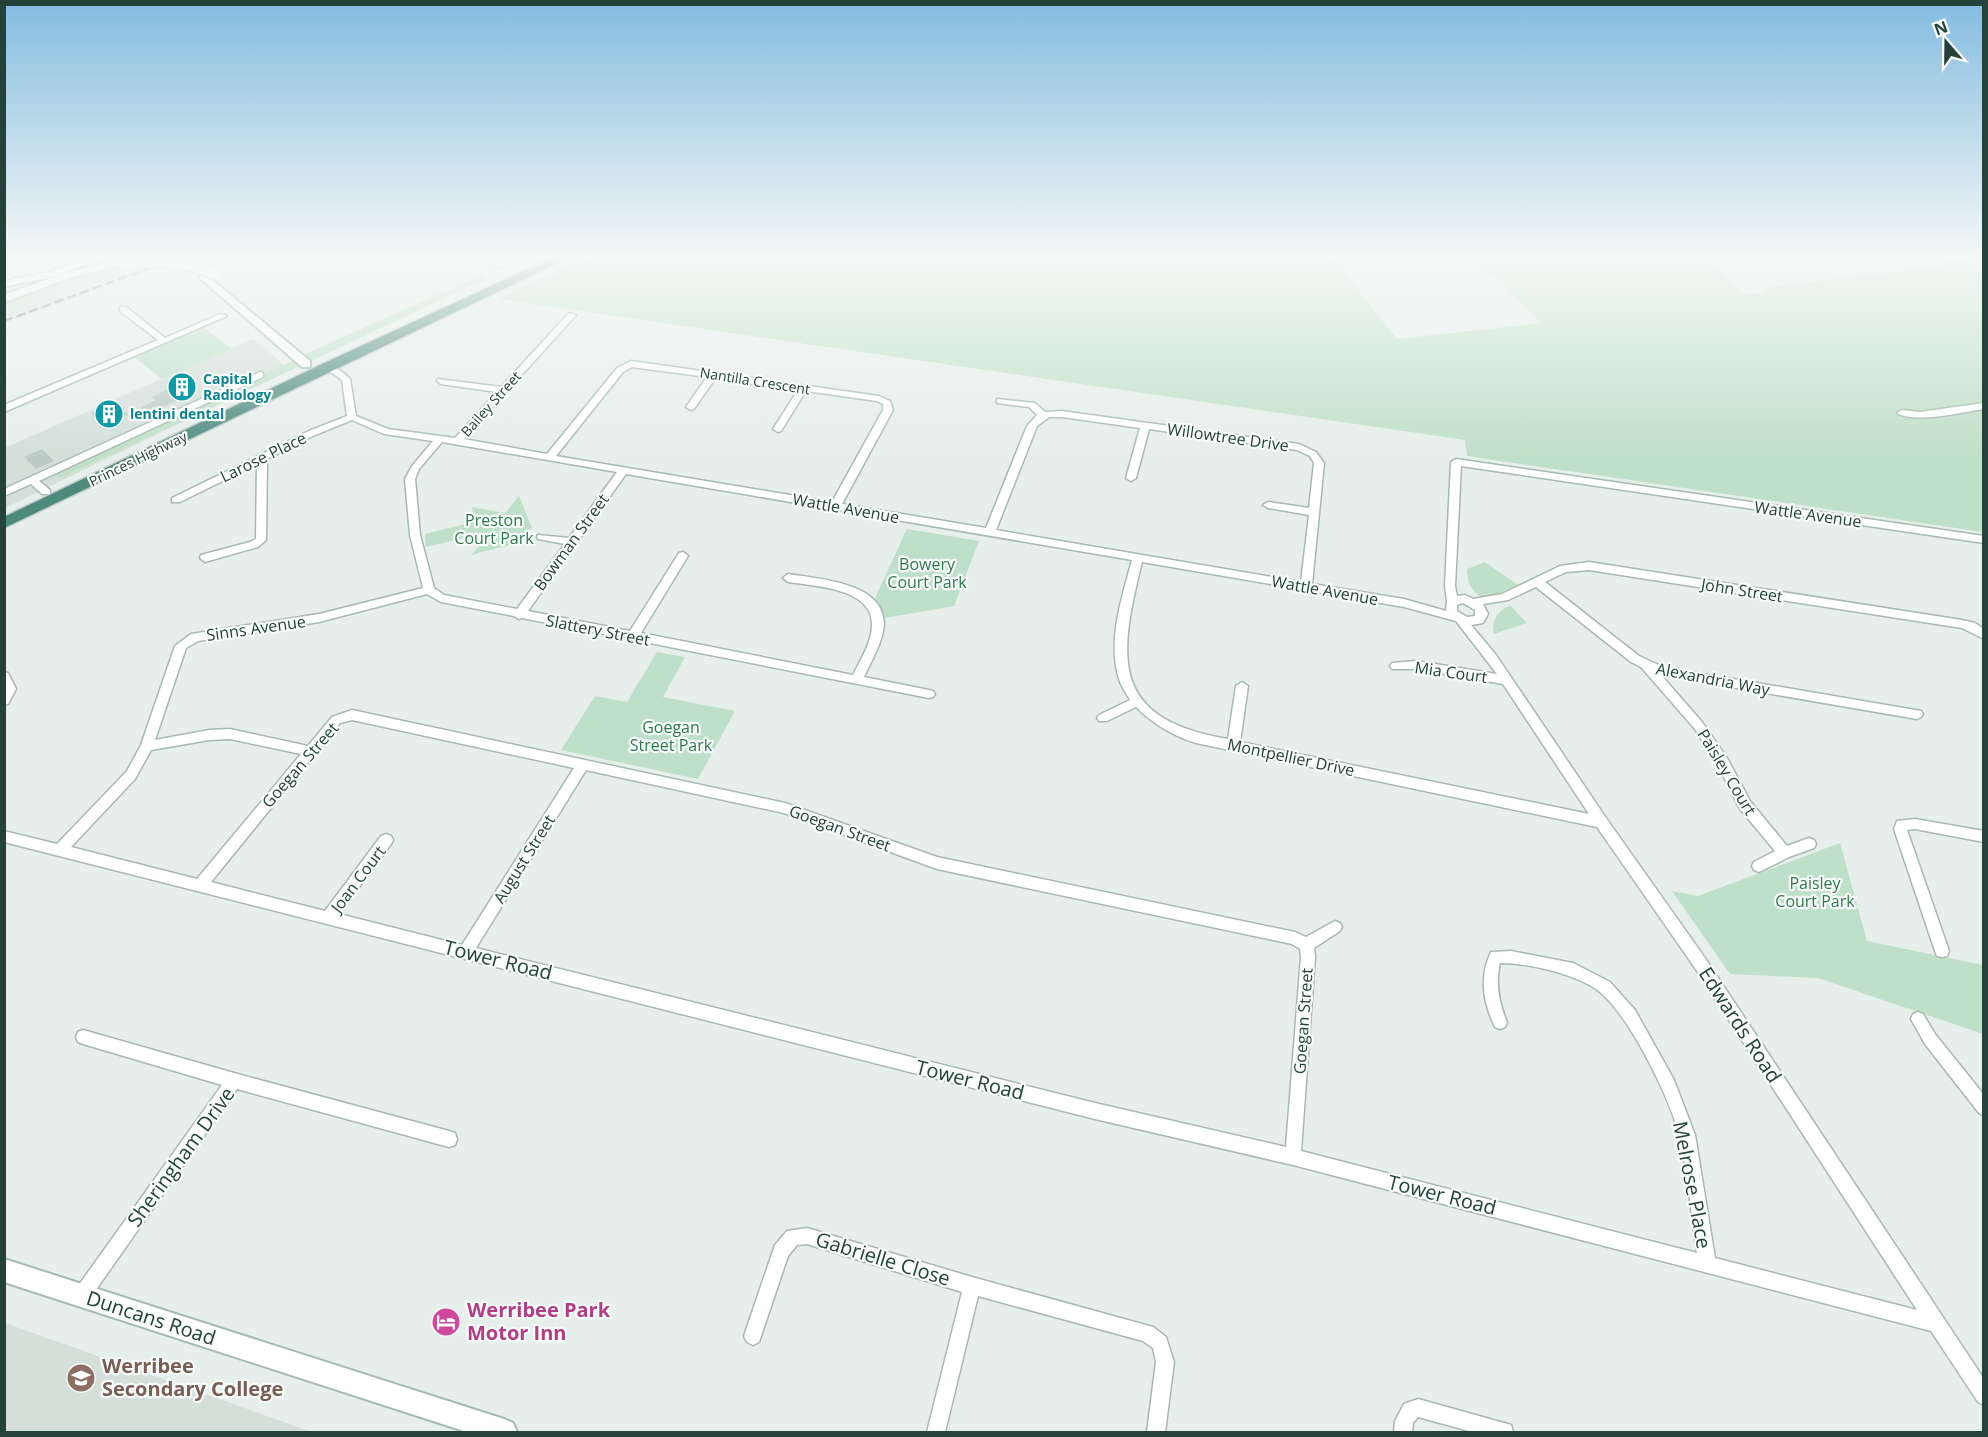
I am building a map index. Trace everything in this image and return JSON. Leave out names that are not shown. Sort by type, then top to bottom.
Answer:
[{"type":"highway","name":"Princes Highway","points":[[4,523],[51,495],[316,364],[408,324]]},
{"type":"highway","name":"Princes Highway","points":[[4,512],[51,495]]},
{"type":"main road","points":[[268,324],[316,364]]},
{"type":"main road","name":"Duncans Road","points":[[4,1270],[504,1432]]},
{"type":"street","points":[[142,324],[164,341]]},
{"type":"street","points":[[4,409],[204,324]]},
{"type":"street","name":"Bailey Street","points":[[458,440],[564,324]]},
{"type":"street","points":[[316,364],[334,370],[346,379],[352,417]]},
{"type":"street","name":"Nantilla Crescent","points":[[550,457],[620,370],[631,364],[879,399],[887,403],[888,410],[836,506]]},
{"type":"street","points":[[4,493],[260,375]]},
{"type":"street","points":[[691,407],[713,375]]},
{"type":"street","points":[[441,381],[502,390]]},
{"type":"street","points":[[778,429],[803,388]]},
{"type":"street","name":"Willowtree Drive","points":[[1000,401],[1032,405],[1043,415],[1062,414],[1299,447],[1313,454],[1319,464],[1306,587]]},
{"type":"street","points":[[1902,413],[1920,415],[1983,406]]},
{"type":"street","points":[[990,532],[1032,426],[1036,419],[1043,415]]},
{"type":"street","name":"Wattle Avenue","points":[[352,417],[388,432],[439,440],[458,440],[1404,603],[1458,618]]},
{"type":"street","name":"Larose Place","points":[[176,500],[312,433],[352,417]]},
{"type":"street","points":[[1131,478],[1145,426]]},
{"type":"street","points":[[429,590],[415,535],[410,479],[415,468],[439,440]]},
{"type":"street","points":[[205,558],[254,545],[261,540],[262,458]]},
{"type":"street","name":"Wattle Avenue","points":[[1404,603],[1452,603],[1450,586],[1456,462],[1983,540]]},
{"type":"street","name":"Bowman Street","points":[[519,615],[624,470]]},
{"type":"street","points":[[32,480],[51,495]]},
{"type":"street","points":[[1268,505],[1313,512]]},
{"type":"street","points":[[542,537],[571,542]]},
{"type":"street","points":[[633,636],[683,556]]},
{"type":"street","name":"Montpellier Drive","points":[[1138,558],[1121,631],[1119,664],[1125,683],[1136,702],[1158,719],[1185,734],[1233,746],[1601,822]]},
{"type":"street","name":"John Street","points":[[1482,616],[1504,597],[1564,569],[1589,566],[1962,624],[1971,626],[1983,635]]},
{"type":"street","points":[[1452,571],[1462,593],[1472,601],[1480,608],[1482,616],[1470,622],[1458,618],[1450,610],[1452,603],[1460,599],[1472,601]]},
{"type":"street","points":[[788,578],[863,595],[874,606],[878,622],[875,637],[857,680]]},
{"type":"street","name":"Alexandria Way","points":[[1537,582],[1646,666],[1661,671],[1917,714]]},
{"type":"street","name":"Slattery Street","points":[[429,590],[441,598],[519,615],[929,694]]},
{"type":"street","name":"Sinns Avenue","points":[[60,850],[130,775],[147,746],[181,646],[195,637],[319,618],[429,590]]},
{"type":"street","name":"John Street","points":[[1472,601],[1504,597]]},
{"type":"street","name":"Edwards Road","points":[[1482,616],[1482,630],[1492,658]]},
{"type":"street","name":"Edwards Road","points":[[1458,618],[1492,658],[1601,822],[1707,973],[1983,1396]]},
{"type":"street","name":"Mia Court","points":[[1396,666],[1416,664],[1506,680]]},
{"type":"street","name":"Paisley Court","points":[[1646,666],[1698,725],[1723,762],[1744,804],[1784,853]]},
{"type":"street","points":[[4,676],[10,689],[4,701]]},
{"type":"street","points":[[1233,746],[1242,686]]},
{"type":"street","points":[[1103,718],[1136,702]]},
{"type":"street","name":"Goegan Street","points":[[201,884],[336,720],[352,715],[786,808],[937,862],[1295,939],[1306,945],[1308,957],[1293,1157]]},
{"type":"street","points":[[147,746],[209,735],[230,734],[310,751]]},
{"type":"street","name":"August Street","points":[[466,952],[582,766]]},
{"type":"street","points":[[1942,951],[1900,829],[1902,825],[1915,824],[1983,837]]},
{"type":"street","name":"Tower Road","points":[[4,836],[1095,1111],[1293,1157],[1935,1323]]},
{"type":"street","name":"Joan Court","points":[[329,917],[386,840]]},
{"type":"street","points":[[1759,866],[1784,853],[1809,844]]},
{"type":"street","points":[[1306,945],[1335,927]]},
{"type":"street","name":"Melrose Place","points":[[1500,1023],[1492,1008],[1491,967],[1496,957],[1511,957],[1568,968],[1605,987],[1630,1015],[1669,1085],[1687,1135],[1707,1263]]},
{"type":"street","points":[[1918,1019],[1930,1039],[1983,1108]]},
{"type":"street","points":[[83,1037],[234,1081]]},
{"type":"street","name":"Sheringham Drive","points":[[82,1295],[234,1081],[449,1139]]},
{"type":"street","name":"Gabrielle Close","points":[[753,1336],[781,1251],[793,1237],[807,1236],[972,1286],[1147,1333],[1160,1343],[1165,1362],[1155,1432]]},
{"type":"street","name":"Gabrielle Close","points":[[936,1432],[972,1286]]},
{"type":"street","points":[[1403,1432],[1406,1416],[1410,1410],[1418,1408],[1504,1432]]},
{"type":"shaded area","points":[[253,339],[290,370],[5,508],[4,448]]},
{"type":"shaded area","name":"Werribee Secondary College","points":[[5,1323],[312,1432],[5,1432]]},
{"type":"green space","points":[[372,324],[390,324],[60,478],[55,475]]},
{"type":"green space","points":[[671,324],[1385,324],[1397,339],[1531,324],[1983,324],[1983,532],[1467,456],[1465,440]]},
{"type":"green space","points":[[202,326],[232,349],[162,379],[133,356]]},
{"type":"green space","name":"Preston Court Park","points":[[519,496],[532,528],[522,536],[521,542],[471,555],[479,546],[476,535],[426,547],[425,534],[474,522],[472,507],[505,513]]},
{"type":"green space","name":"Bowery Court Park","points":[[907,529],[979,541],[954,606],[885,618],[875,598]]},
{"type":"green space","points":[[1485,562],[1518,585],[1485,599],[1480,596],[1471,587],[1467,569]]},
{"type":"green space","points":[[1510,605],[1527,623],[1494,634],[1493,625],[1496,617]]},
{"type":"green space","name":"Goegan Street Park","points":[[657,652],[685,657],[663,697],[735,711],[698,779],[561,750],[595,696],[627,702]]},
{"type":"green space","name":"Paisley Court Park","points":[[1840,843],[1867,941],[1983,965],[1983,1034],[1818,978],[1730,974],[1672,891],[1698,896]]},
{"type":"building","points":[[181,376],[197,391],[148,414],[140,408],[156,400],[152,397],[173,387],[166,382]]},
{"type":"building","name":"lentini dental","points":[[114,403],[128,415],[105,426],[91,413]]},
{"type":"building","points":[[42,449],[54,461],[36,469],[24,457]]},
{"type":"place","name":"Capital Radiology","points":[[182,387]]},
{"type":"place","name":"lentini dental","points":[[109,414]]},
{"type":"place","name":"Werribee Park Motor Inn","points":[[446,1322]]},
{"type":"place","name":"Werribee Secondary College","points":[[81,1378]]}]
